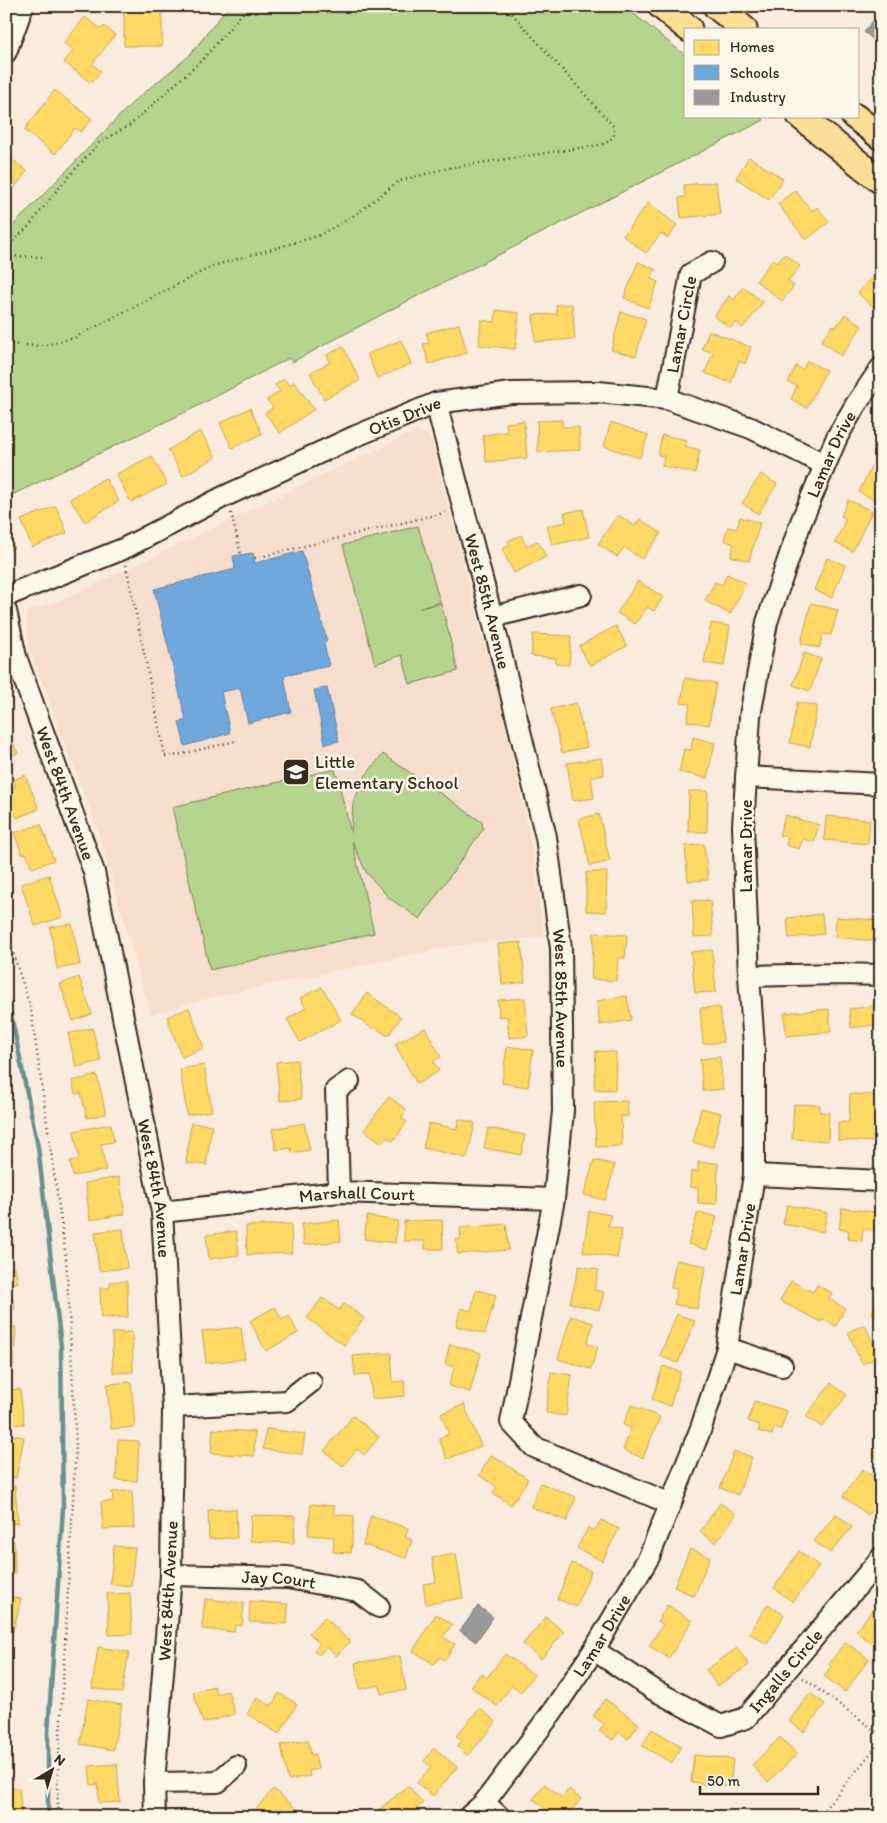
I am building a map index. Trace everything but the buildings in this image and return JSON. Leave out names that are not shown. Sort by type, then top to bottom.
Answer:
[{"type":"main road","points":[[661,6],[688,28]]},
{"type":"main road","points":[[716,6],[743,28]]},
{"type":"main road","points":[[803,118],[881,180]]},
{"type":"main road","points":[[857,118],[881,137]]},
{"type":"street","points":[[6,52],[23,6]]},
{"type":"street","name":"Lamar Circle","points":[[667,400],[691,274],[712,262]]},
{"type":"street","name":"Lamar Drive","points":[[468,1817],[484,1803],[550,1715],[594,1650],[649,1557],[701,1428],[727,1348],[754,1175],[754,1046],[743,826],[750,716],[768,622],[801,522],[824,464],[855,406],[881,368]]},
{"type":"street","name":"Otis Drive","points":[[6,596],[122,549],[223,497],[356,436],[436,403],[511,393],[550,392],[598,392],[667,400],[752,428],[824,464]]},
{"type":"street","name":"West 85th Avenue","points":[[436,403],[492,617],[546,837],[560,948],[563,1112],[554,1199],[511,1422],[534,1447],[671,1504]]},
{"type":"street","points":[[492,617],[582,594]]},
{"type":"street","name":"West 84th Avenue","points":[[6,611],[16,657],[94,872],[162,1212],[173,1407],[171,1575],[154,1783],[155,1817]]},
{"type":"street","points":[[746,777],[881,784]]},
{"type":"street","points":[[749,976],[881,975]]},
{"type":"street","points":[[339,1192],[336,1090],[349,1081]]},
{"type":"street","points":[[754,1175],[881,1181]]},
{"type":"street","name":"Marshall Court","points":[[162,1212],[339,1192],[554,1199]]},
{"type":"street","points":[[727,1348],[782,1366]]},
{"type":"street","points":[[173,1407],[287,1401],[311,1382]]},
{"type":"street","name":"Ingalls Circle","points":[[594,1650],[654,1690],[721,1726],[746,1718],[881,1558]]},
{"type":"street","name":"Jay Court","points":[[171,1575],[288,1578],[358,1592],[378,1607]]},
{"type":"street","points":[[154,1783],[218,1782],[236,1766]]},
{"type":"street","points":[[484,1803],[500,1817]]},
{"type":"path","points":[[6,248],[28,226],[99,142],[130,126],[203,59],[249,6]]},
{"type":"path","points":[[6,344],[42,346],[74,338],[213,266],[318,236],[355,215],[399,181],[448,168],[605,144],[614,136],[614,127],[504,6]]},
{"type":"path","points":[[6,256],[45,257]]},
{"type":"path","points":[[230,510],[234,519],[241,554]]},
{"type":"path","points":[[255,558],[452,511]]},
{"type":"path","points":[[122,549],[165,756],[178,755],[236,742]]},
{"type":"path","points":[[6,930],[31,1010],[66,1266],[76,1445],[57,1789],[59,1817]]},
{"type":"path","points":[[789,1667],[881,1735]]},
{"type":"path","points":[[818,1817],[881,1741]]},
{"type":"shaded area","name":"Little Elementary School","points":[[418,430],[430,437],[503,716],[531,841],[544,936],[452,946],[213,997],[151,1015],[97,828],[29,648],[26,613],[75,594]]},
{"type":"green space","points":[[229,6],[624,6],[684,54],[684,118],[762,118],[764,120],[292,362],[289,358],[192,409],[14,494],[6,496],[6,233],[135,100],[188,57]]},
{"type":"green space","points":[[418,526],[440,602],[420,608],[441,603],[458,671],[410,684],[402,655],[375,664],[343,545]]},
{"type":"green space","points":[[383,754],[482,822],[483,829],[420,919],[389,898],[366,872],[352,841],[374,933],[210,970],[172,807],[335,769],[351,833],[353,803],[366,775]]},
{"type":"waterway","points":[[6,990],[38,1147],[61,1347],[63,1508],[48,1732],[48,1817]]},
{"type":"place","name":"Little Elementary School","points":[[296,772]]}]
